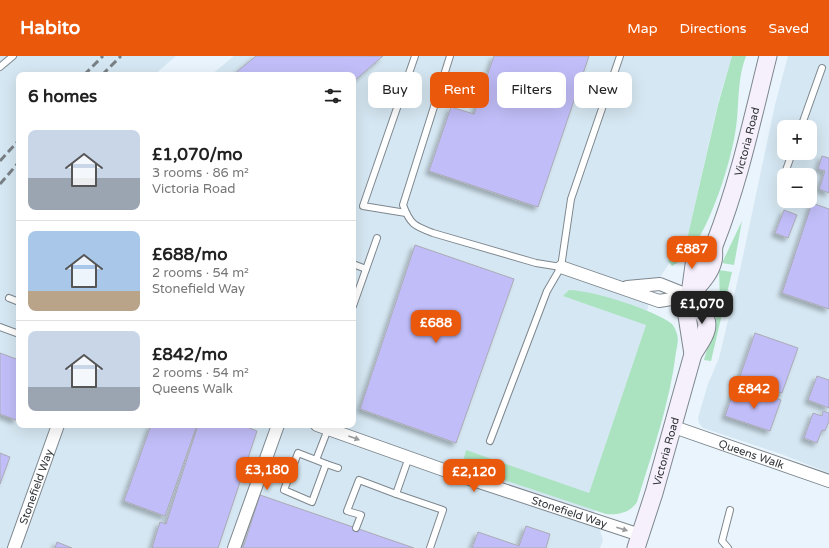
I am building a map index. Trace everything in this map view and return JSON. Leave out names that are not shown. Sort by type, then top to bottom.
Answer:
[{"type":"street","name":"Victoria Road","points":[[638,542],[674,427],[693,354],[687,316],[694,265],[705,252],[713,248],[734,192],[748,143],[768,56]]},
{"type":"street","points":[[561,267],[659,301],[690,296]]},
{"type":"street","points":[[624,288],[660,284],[690,296]]},
{"type":"street","name":"Queens Walk","points":[[674,427],[829,481]]},
{"type":"street","name":"Stonefield Way","points":[[14,548],[57,428]]},
{"type":"street","points":[[234,548],[277,428]]},
{"type":"street","name":"Stonefield Way","points":[[325,428],[638,542]]},
{"type":"lane","points":[[0,67],[13,56]]},
{"type":"lane","points":[[406,213],[363,206],[415,56]]},
{"type":"lane","points":[[450,56],[403,205],[406,213],[416,227],[433,233],[536,263],[561,267]]},
{"type":"lane","points":[[490,441],[547,291],[561,267],[571,199],[620,56]]},
{"type":"lane","points":[[803,120],[822,68]]},
{"type":"lane","points":[[356,297],[376,238]]},
{"type":"lane","points":[[356,265],[366,269]]},
{"type":"lane","points":[[9,298],[16,301]]},
{"type":"lane","points":[[0,327],[16,333]]},
{"type":"lane","points":[[316,460],[322,428]]},
{"type":"lane","points":[[326,464],[312,502],[284,490],[298,453],[338,468]]},
{"type":"lane","points":[[396,494],[408,458]]},
{"type":"lane","points":[[356,528],[361,515],[347,511],[359,480],[443,510],[430,548]]},
{"type":"lane","points":[[728,548],[722,541],[730,510]]},
{"type":"shaded area","points":[[0,56],[176,56],[157,72],[16,72],[16,428],[356,428],[356,72],[215,72],[234,56],[732,56],[718,103],[688,235],[649,294],[646,325],[589,493],[603,540],[600,548],[0,548]]},
{"type":"shaded area","points":[[788,56],[829,56],[829,473],[781,454],[703,428],[699,423],[698,418],[708,384],[719,358],[739,275],[775,105]]},
{"type":"green space","points":[[732,56],[746,56],[740,79],[735,133],[727,167],[716,202],[694,246],[681,260],[672,266],[668,261],[683,246],[688,235],[718,105]]},
{"type":"green space","points":[[742,221],[734,265],[722,263]]},
{"type":"green space","points":[[719,270],[732,272],[711,361],[704,360],[720,304]]},
{"type":"green space","points":[[569,290],[592,293],[638,307],[672,324],[678,336],[678,343],[665,409],[637,502],[631,509],[619,514],[606,514],[462,466],[466,450],[589,493],[646,325],[563,296]]},
{"type":"building","points":[[256,56],[383,56],[356,79],[356,72],[237,72]]},
{"type":"building","points":[[494,56],[589,56],[584,72],[574,72],[574,100],[538,207],[429,171],[451,108],[474,114],[476,108],[489,108],[488,72]]},
{"type":"building","points":[[822,156],[829,158],[829,193],[819,189],[825,171],[818,169]]},
{"type":"building","points":[[817,205],[829,209],[829,309],[782,293],[810,208],[817,208]]},
{"type":"building","points":[[784,210],[797,215],[788,238],[775,233]]},
{"type":"building","points":[[415,245],[514,279],[456,443],[360,409]]},
{"type":"building","points":[[755,333],[798,348],[782,393],[739,379]]},
{"type":"building","points":[[0,353],[16,359],[16,420],[0,414]]},
{"type":"building","points":[[817,376],[829,380],[829,408],[808,400]]},
{"type":"building","points":[[758,391],[781,400],[770,431],[725,416],[733,393],[755,401]]},
{"type":"building","points":[[823,411],[829,413],[829,421],[825,431],[822,430],[817,443],[804,438],[813,413],[822,416]]},
{"type":"building","points":[[150,428],[196,428],[165,516],[124,501]]},
{"type":"building","points":[[197,428],[250,428],[257,431],[218,548],[152,548],[160,522],[166,524]]},
{"type":"building","points":[[0,453],[10,457],[0,484]]},
{"type":"building","points":[[260,495],[414,548],[243,548]]},
{"type":"building","points":[[526,526],[550,534],[546,548],[472,548],[478,532],[519,546]]},
{"type":"building","points":[[57,542],[72,548],[55,548]]},
{"type":"railway","points":[[87,72],[103,56]]},
{"type":"railway","points":[[105,72],[121,56]]},
{"type":"railway","points":[[0,161],[16,143]]},
{"type":"railway","points":[[0,184],[16,165]]}]
